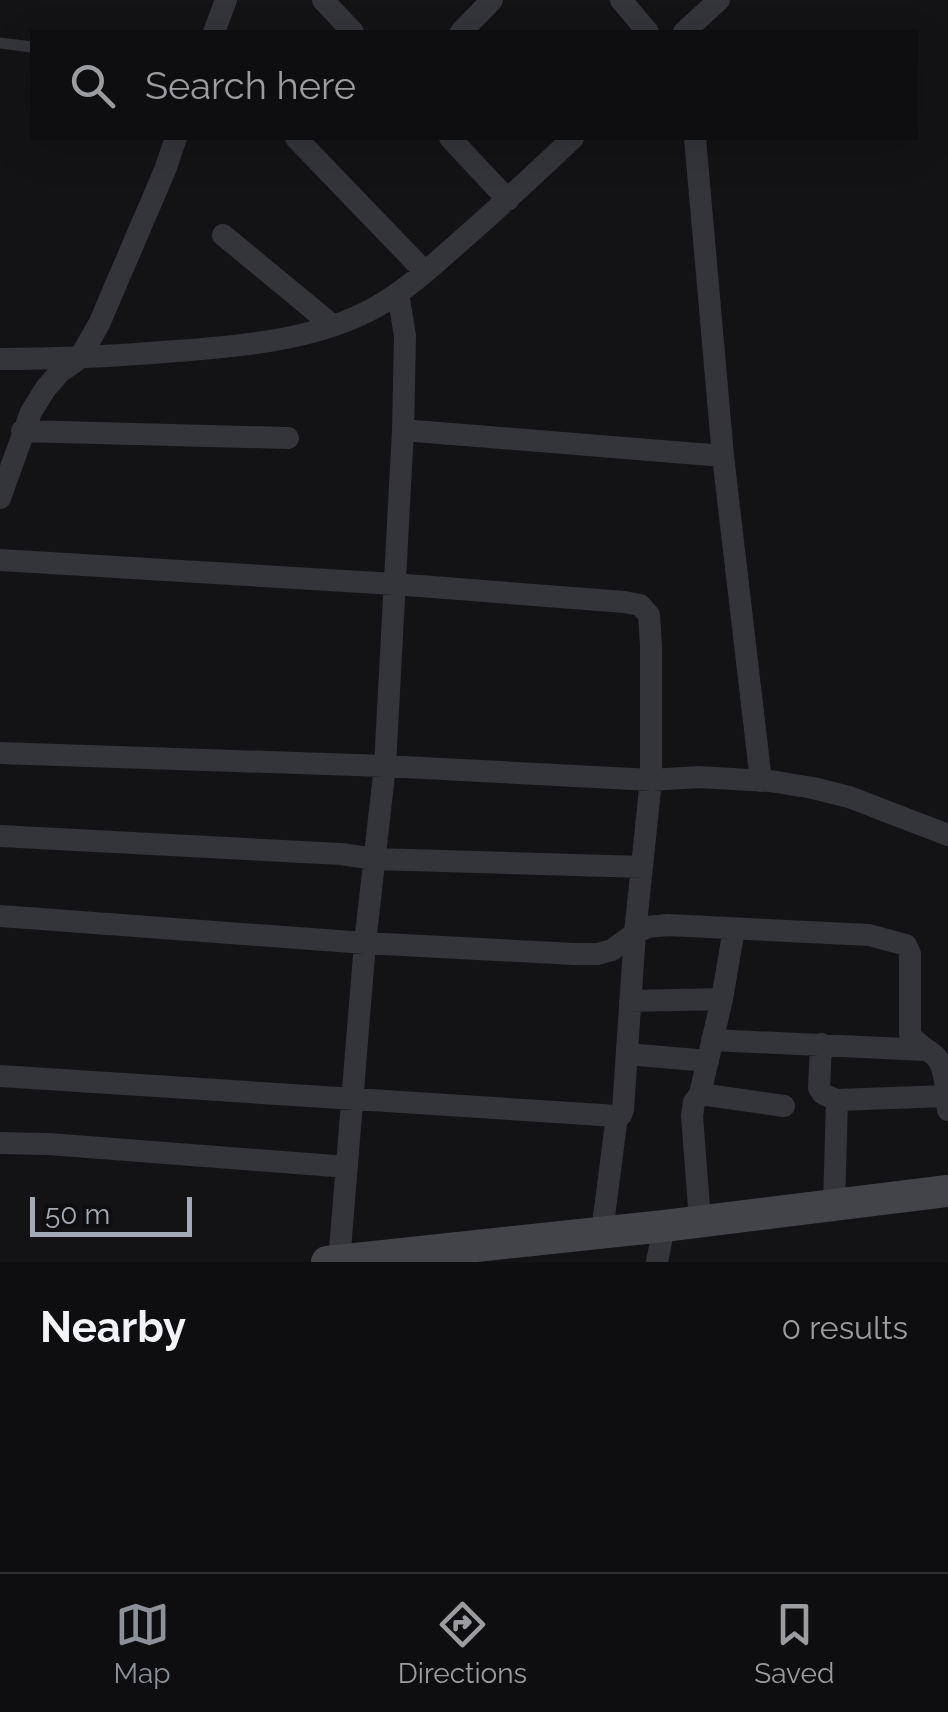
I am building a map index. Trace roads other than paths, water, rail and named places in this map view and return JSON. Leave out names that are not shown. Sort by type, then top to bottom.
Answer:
[{"type":"street","points":[[215,30],[226,0]]},
{"type":"street","points":[[323,0],[351,30]]},
{"type":"street","points":[[463,30],[492,0]]},
{"type":"street","points":[[621,0],[646,30]]},
{"type":"street","points":[[687,30],[719,0]]},
{"type":"street","points":[[0,498],[30,412],[60,372],[79,359],[99,324],[175,140]]},
{"type":"street","points":[[298,140],[425,272]]},
{"type":"street","points":[[452,140],[508,200]]},
{"type":"street","points":[[0,359],[79,359],[212,349],[332,326],[376,308],[425,272],[571,140]]},
{"type":"street","points":[[696,140],[724,456],[760,780]]},
{"type":"street","points":[[224,236],[332,326]]},
{"type":"street","points":[[398,293],[404,336],[404,430],[385,766],[336,1262],[948,1191]]},
{"type":"street","points":[[404,430],[724,456]]},
{"type":"street","points":[[22,431],[288,438]]},
{"type":"street","points":[[0,560],[624,602],[640,605],[649,615],[651,626],[651,780],[620,1115],[0,1076]]},
{"type":"street","points":[[0,753],[651,780],[760,780],[849,797],[948,835]]},
{"type":"street","points":[[0,836],[375,859],[642,867]]},
{"type":"street","points":[[0,916],[548,954],[598,954],[612,950],[648,927],[870,935],[906,944],[911,965],[910,1034],[942,1066],[947,1103],[837,1100],[823,1094],[819,1088],[821,1044]]},
{"type":"street","points":[[700,1220],[692,1116],[722,999],[734,929]]},
{"type":"street","points":[[630,1001],[722,999]]},
{"type":"street","points":[[627,1054],[821,1044],[926,1050]]},
{"type":"street","points":[[700,1094],[784,1106]]},
{"type":"street","points":[[834,1204],[837,1100]]},
{"type":"street","points":[[602,1232],[616,1116]]},
{"type":"street","points":[[0,1142],[348,1166]]},
{"type":"street","points":[[657,1262],[664,1226]]},
{"type":"lane","points":[[0,43],[30,48]]}]
